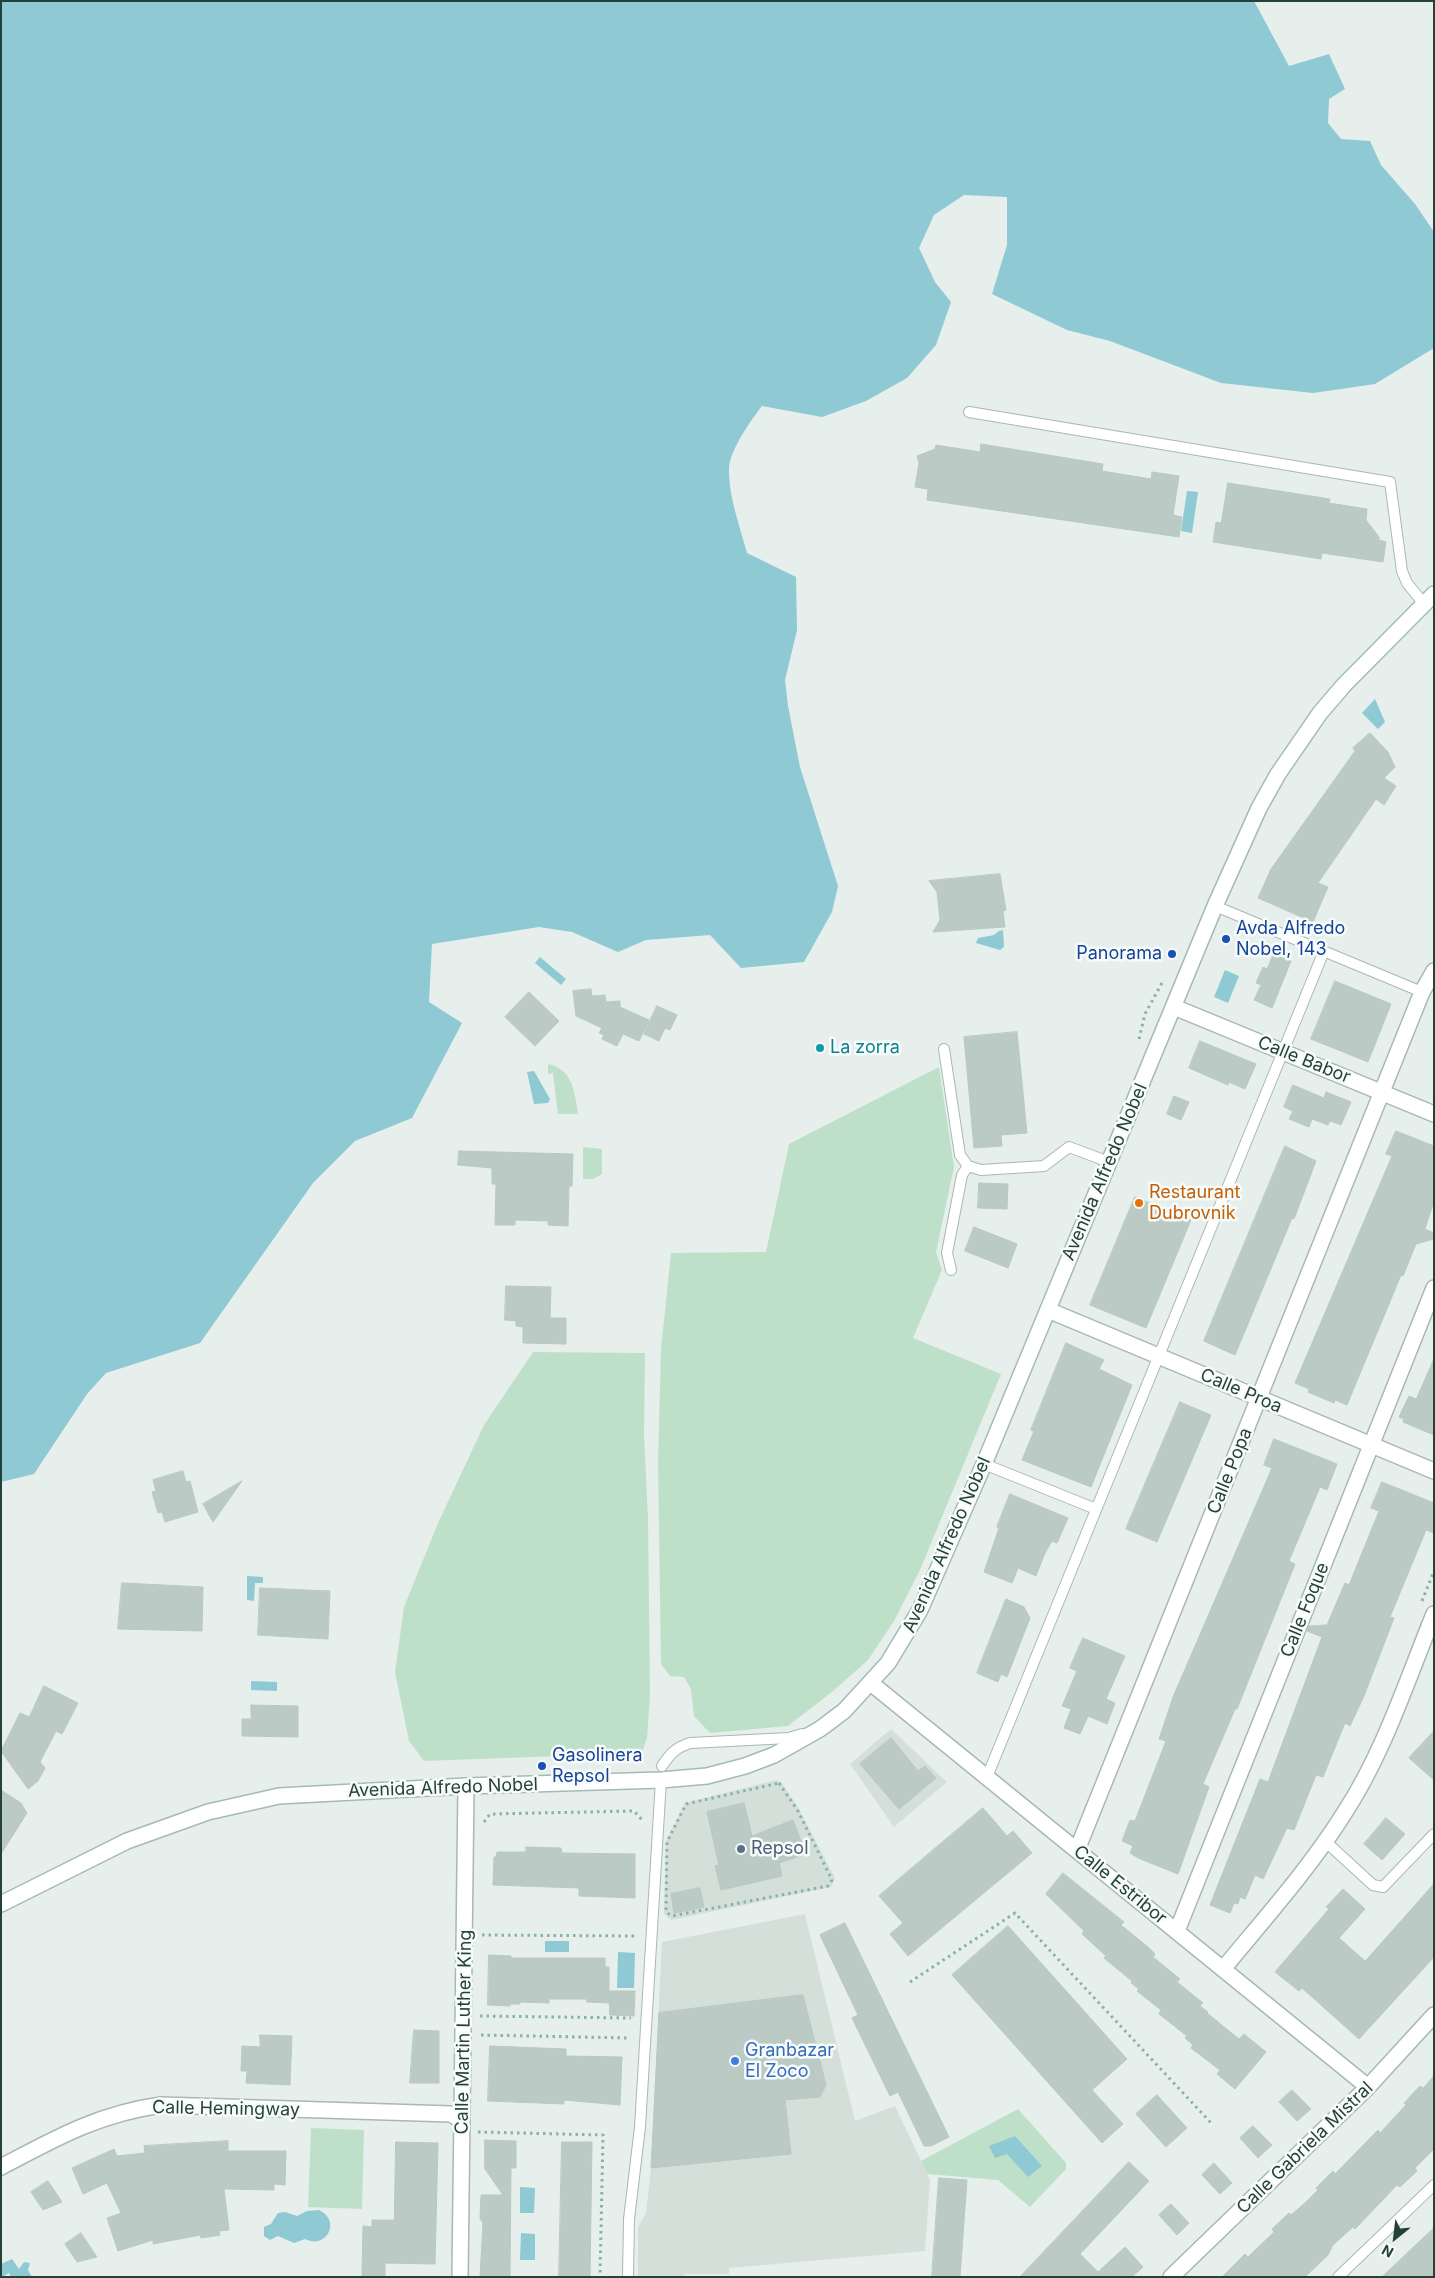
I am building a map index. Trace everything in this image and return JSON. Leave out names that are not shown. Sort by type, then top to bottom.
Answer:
[{"type":"street","name":"Avenida Alfredo Nobel","points":[[1,1904],[127,1840],[208,1812],[279,1796],[662,1773],[707,1776],[745,1766],[774,1755],[820,1729],[844,1711],[872,1684],[904,1639],[920,1610],[984,1464],[1215,906],[1259,808],[1298,743],[1344,685],[1429,599]]},
{"type":"street","name":"Calle Popa","points":[[1077,1850],[1422,992],[1434,971]]},
{"type":"street","name":"Calle Babor","points":[[1174,1007],[1434,1114]]},
{"type":"street","name":"Calle Foque","points":[[1177,1931],[1434,1288]]},
{"type":"street","name":"Calle Proa","points":[[1048,1310],[1434,1471]]},
{"type":"street","points":[[1223,1969],[1296,1880],[1345,1813],[1377,1753],[1434,1614]]},
{"type":"street","name":"Calle Estribor","points":[[872,1684],[1368,2087]]},
{"type":"street","name":"Calle Martin Luther King","points":[[460,2277],[467,2126],[466,1786]]},
{"type":"street","name":"Calle Gabriela Mistral","points":[[1171,2277],[1368,2087],[1434,2015]]},
{"type":"street","name":"Calle Hemingway","points":[[1,2167],[77,2127],[120,2113],[161,2106],[451,2114],[467,2126]]},
{"type":"lane","points":[[969,412],[1390,482],[1402,571],[1407,583],[1429,599]]},
{"type":"lane","points":[[1215,906],[1422,992]]},
{"type":"lane","points":[[987,1777],[1324,951]]},
{"type":"lane","points":[[944,1049],[960,1155],[968,1166],[982,1170],[1044,1166],[1069,1147],[1109,1162]]},
{"type":"lane","points":[[951,1270],[947,1253],[962,1176],[968,1166]]},
{"type":"lane","points":[[984,1464],[1096,1509]]},
{"type":"lane","points":[[628,2277],[629,2219],[640,2127],[662,1773],[671,1753],[679,1747],[690,1744],[789,1738],[820,1729]]},
{"type":"lane","points":[[1325,1841],[1373,1885],[1384,1887],[1434,1834]]},
{"type":"lane","points":[[1338,2277],[1434,2185]]},
{"type":"path","points":[[1419,1607],[1434,1571]]},
{"type":"path","points":[[778,1783],[798,1811],[832,1880],[828,1886],[672,1916],[666,1912],[667,1842],[686,1804],[778,1783]]},
{"type":"path","points":[[482,1826],[490,1814],[634,1811],[646,1824]]},
{"type":"path","points":[[910,1982],[1015,1914],[1213,2125]]},
{"type":"path","points":[[478,1933],[478,1935],[641,1934]]},
{"type":"path","points":[[476,2016],[637,2018]]},
{"type":"path","points":[[475,2034],[636,2038]]},
{"type":"path","points":[[467,2126],[603,2136],[600,2277]]},
{"type":"shaded area","points":[[891,1729],[947,1782],[894,1827],[850,1764]]},
{"type":"shaded area","points":[[776,1780],[781,1782],[798,1807],[835,1878],[831,1887],[671,1920],[664,1914],[666,1841],[685,1803]]},
{"type":"shaded area","points":[[805,1914],[855,2121],[895,2106],[930,2180],[925,2251],[729,2268],[729,2274],[638,2277],[638,2227],[646,2213],[651,2168],[662,1942]]},
{"type":"green space","points":[[548,1064],[563,1071],[568,1076],[574,1090],[578,1114],[558,1114],[553,1073],[548,1074]]},
{"type":"green space","points":[[939,1067],[954,1167],[936,1252],[942,1270],[913,1338],[1001,1374],[920,1570],[894,1621],[868,1660],[832,1692],[788,1726],[710,1733],[694,1716],[691,1689],[684,1677],[670,1676],[661,1664],[658,1463],[661,1349],[671,1253],[766,1252],[789,1144]]},
{"type":"green space","points":[[583,1147],[602,1149],[602,1174],[593,1179],[583,1179]]},
{"type":"green space","points":[[533,1352],[645,1353],[644,1434],[648,1518],[650,1695],[647,1738],[642,1753],[424,1761],[409,1741],[395,1672],[404,1607],[438,1523],[484,1425]]},
{"type":"green space","points":[[1018,2109],[1066,2163],[1066,2169],[1030,2207],[998,2180],[927,2174],[921,2161]]},
{"type":"green space","points":[[311,2128],[364,2130],[362,2209],[308,2207]]},
{"type":"water","points":[[1,1],[1254,1],[1289,66],[1329,54],[1345,89],[1329,99],[1328,123],[1341,139],[1370,141],[1381,165],[1415,204],[1434,232],[1434,348],[1375,384],[1313,393],[1221,383],[1110,341],[1067,330],[992,294],[1007,245],[1007,197],[964,195],[934,215],[919,248],[935,282],[951,302],[936,345],[907,378],[866,401],[822,417],[762,406],[742,436],[730,461],[730,489],[747,553],[796,577],[797,630],[785,680],[788,706],[800,767],[838,886],[832,912],[804,962],[741,968],[710,935],[646,940],[618,952],[572,932],[539,927],[432,944],[429,1002],[462,1023],[412,1118],[355,1141],[313,1183],[200,1343],[106,1373],[87,1394],[34,1474],[1,1482]]},
{"type":"water","points":[[1187,491],[1198,492],[1192,533],[1181,531]]},
{"type":"water","points":[[1375,699],[1385,722],[1378,729],[1362,713]]},
{"type":"water","points":[[1003,930],[1004,947],[1000,950],[976,943],[978,938],[994,935]]},
{"type":"water","points":[[540,957],[566,979],[561,985],[535,963]]},
{"type":"water","points":[[1225,970],[1239,976],[1228,1003],[1214,997]]},
{"type":"water","points":[[534,1071],[550,1099],[548,1103],[534,1104],[527,1072]]},
{"type":"water","points":[[247,1576],[263,1577],[263,1583],[255,1583],[254,1601],[247,1600]]},
{"type":"water","points":[[251,1681],[277,1682],[277,1691],[251,1690]]},
{"type":"water","points":[[545,1941],[569,1941],[569,1952],[545,1952]]},
{"type":"water","points":[[618,1952],[635,1953],[634,1988],[617,1988]]},
{"type":"water","points":[[1015,2136],[1042,2166],[1028,2177],[1007,2154],[995,2158],[989,2146]]},
{"type":"water","points":[[520,2187],[535,2188],[534,2213],[520,2213]]},
{"type":"water","points":[[319,2210],[326,2215],[330,2227],[325,2238],[319,2241],[305,2239],[294,2243],[278,2236],[270,2240],[264,2236],[264,2227],[271,2224],[278,2213],[285,2212],[297,2216],[307,2211]]},
{"type":"water","points":[[521,2233],[535,2234],[535,2260],[520,2260]]},
{"type":"water","points":[[12,2259],[19,2269],[24,2262],[30,2263],[28,2270],[32,2277],[11,2277],[9,2273],[2,2277],[1,2264]]},
{"type":"building","points":[[981,444],[1103,464],[1102,471],[1151,479],[1152,472],[1179,476],[1173,515],[1182,517],[1179,537],[927,500],[928,489],[915,487],[919,463],[917,456],[935,449],[936,445],[980,452]]},
{"type":"building","points":[[1228,483],[1330,499],[1329,503],[1367,509],[1366,520],[1379,537],[1379,540],[1386,542],[1383,562],[1322,553],[1321,559],[1213,542],[1216,522],[1221,523]]},
{"type":"building","points":[[1370,733],[1388,752],[1395,767],[1384,778],[1396,786],[1384,805],[1376,799],[1318,883],[1328,887],[1313,922],[1258,898],[1271,869],[1355,751],[1353,748]]},
{"type":"building","points":[[1000,874],[1006,910],[1003,911],[1005,927],[933,932],[940,920],[937,892],[929,881]]},
{"type":"building","points":[[1274,953],[1291,961],[1272,1008],[1254,1000],[1261,985],[1256,983],[1263,967],[1267,969]]},
{"type":"building","points":[[1335,981],[1391,1004],[1368,1062],[1311,1039]]},
{"type":"building","points":[[591,989],[592,996],[605,995],[606,1002],[620,1001],[620,1007],[649,1020],[639,1041],[623,1034],[617,1046],[602,1039],[604,1035],[599,1033],[602,1028],[576,1016],[573,991]]},
{"type":"building","points":[[529,992],[559,1021],[535,1046],[505,1017]]},
{"type":"building","points":[[657,1006],[677,1015],[670,1030],[665,1028],[659,1041],[644,1034]]},
{"type":"building","points":[[1017,1032],[1027,1133],[1001,1135],[1002,1146],[974,1148],[964,1037]]},
{"type":"building","points":[[1200,1041],[1256,1064],[1245,1089],[1229,1082],[1228,1085],[1189,1068]]},
{"type":"building","points":[[1293,1085],[1324,1098],[1326,1092],[1351,1102],[1341,1125],[1330,1121],[1328,1125],[1312,1119],[1309,1127],[1289,1119],[1293,1111],[1284,1107]]},
{"type":"building","points":[[1174,1096],[1189,1102],[1181,1120],[1167,1114]]},
{"type":"building","points":[[1396,1131],[1434,1146],[1434,1201],[1425,1229],[1434,1233],[1434,1239],[1416,1244],[1403,1276],[1401,1275],[1347,1405],[1335,1400],[1334,1403],[1308,1392],[1309,1389],[1295,1383],[1392,1156],[1386,1154]]},
{"type":"building","points":[[1285,1146],[1316,1161],[1294,1219],[1292,1218],[1235,1355],[1204,1341]]},
{"type":"building","points":[[459,1151],[573,1154],[572,1186],[569,1186],[568,1226],[548,1225],[548,1221],[515,1220],[515,1225],[495,1225],[496,1184],[492,1184],[492,1168],[458,1165]]},
{"type":"building","points":[[979,1183],[1008,1184],[1007,1209],[978,1208]]},
{"type":"building","points":[[1135,1197],[1191,1220],[1146,1328],[1090,1305]]},
{"type":"building","points":[[974,1227],[1017,1244],[1008,1268],[965,1251]]},
{"type":"building","points":[[506,1286],[551,1287],[550,1318],[566,1318],[566,1344],[523,1343],[523,1327],[516,1326],[516,1321],[505,1320]]},
{"type":"building","points":[[1066,1343],[1104,1360],[1099,1369],[1132,1385],[1091,1487],[1022,1460],[1034,1431],[1031,1430]]},
{"type":"building","points":[[1434,1359],[1434,1435],[1403,1422],[1404,1419],[1399,1417],[1409,1396],[1416,1399]]},
{"type":"building","points":[[1180,1402],[1211,1415],[1157,1542],[1126,1529]]},
{"type":"building","points":[[1274,1439],[1337,1464],[1327,1490],[1320,1487],[1289,1561],[1295,1564],[1237,1709],[1235,1709],[1203,1784],[1209,1787],[1178,1874],[1138,1858],[1130,1853],[1133,1846],[1122,1841],[1130,1820],[1135,1821],[1166,1741],[1159,1739],[1173,1697],[1272,1468],[1264,1465]]},
{"type":"building","points":[[183,1471],[186,1482],[190,1481],[198,1512],[165,1522],[162,1512],[158,1513],[152,1492],[156,1491],[153,1480]]},
{"type":"building","points":[[242,1481],[213,1522],[203,1504]]},
{"type":"building","points":[[1382,1482],[1434,1503],[1434,1533],[1426,1530],[1390,1617],[1394,1618],[1364,1696],[1350,1726],[1345,1723],[1323,1777],[1316,1775],[1294,1830],[1287,1828],[1263,1879],[1255,1875],[1245,1899],[1240,1897],[1238,1904],[1234,1903],[1230,1913],[1210,1905],[1260,1779],[1268,1782],[1322,1637],[1307,1631],[1309,1626],[1327,1625],[1345,1583],[1349,1585],[1379,1511],[1371,1508]]},
{"type":"building","points":[[1010,1494],[1068,1518],[1057,1543],[1052,1541],[1045,1553],[1036,1576],[1018,1568],[1012,1583],[984,1572],[999,1528],[997,1527]]},
{"type":"building","points":[[122,1583],[203,1587],[202,1631],[118,1629]]},
{"type":"building","points":[[260,1588],[330,1591],[328,1639],[258,1635]]},
{"type":"building","points":[[1006,1599],[1024,1607],[1030,1618],[1007,1677],[1001,1674],[998,1682],[977,1673]]},
{"type":"building","points":[[1083,1638],[1125,1656],[1106,1699],[1115,1703],[1107,1724],[1088,1716],[1080,1734],[1064,1728],[1071,1709],[1062,1706],[1077,1671],[1070,1668]]},
{"type":"building","points":[[44,1686],[78,1703],[62,1734],[56,1731],[40,1762],[45,1768],[38,1781],[28,1789],[1,1751],[20,1713],[29,1717]]},
{"type":"building","points":[[251,1705],[298,1706],[298,1737],[242,1736],[242,1719],[251,1719]]},
{"type":"building","points":[[1434,1731],[1434,1780],[1409,1758]]},
{"type":"building","points":[[891,1738],[918,1771],[925,1766],[936,1778],[899,1809],[860,1764]]},
{"type":"building","points":[[1,1790],[21,1803],[27,1813],[1,1854]]},
{"type":"building","points":[[744,1803],[752,1836],[793,1820],[806,1854],[779,1863],[782,1876],[721,1890],[715,1866],[719,1865],[707,1812]]},
{"type":"building","points":[[983,1808],[1007,1836],[1013,1831],[1032,1853],[908,1956],[890,1934],[903,1923],[879,1896]]},
{"type":"building","points":[[1386,1818],[1405,1834],[1382,1860],[1364,1844]]},
{"type":"building","points":[[526,1847],[561,1848],[562,1853],[635,1854],[635,1898],[579,1896],[579,1888],[493,1885],[494,1857],[496,1857],[497,1852],[526,1852]]},
{"type":"building","points":[[1063,1873],[1124,1922],[1121,1925],[1155,1954],[1153,1957],[1180,1979],[1177,1982],[1203,2003],[1200,2006],[1207,2013],[1239,2039],[1244,2034],[1266,2052],[1235,2089],[1217,2074],[1220,2070],[1191,2048],[1193,2045],[1185,2038],[1187,2036],[1159,2014],[1161,2010],[1137,1991],[1139,1989],[1131,1983],[1132,1981],[1104,1958],[1106,1956],[1082,1934],[1084,1931],[1046,1894]]},
{"type":"building","points":[[1434,1884],[1434,1957],[1359,2039],[1302,1988],[1299,1991],[1275,1972],[1329,1909],[1326,1907],[1343,1889],[1365,1909],[1339,1938],[1365,1961]]},
{"type":"building","points":[[700,1888],[704,1907],[674,1913],[671,1894]]},
{"type":"building","points":[[845,1923],[949,2137],[931,2146],[924,2146],[898,2092],[890,2096],[852,2018],[858,2015],[820,1935]]},
{"type":"building","points":[[1008,1926],[1127,2059],[1092,2090],[1123,2124],[1102,2143],[952,1975]]},
{"type":"building","points":[[489,1955],[511,1956],[511,1958],[605,1958],[605,1967],[609,1967],[609,2003],[587,2002],[586,1999],[549,1999],[549,2003],[520,2002],[520,2004],[510,2004],[510,2006],[488,2005]]},
{"type":"building","points":[[610,1991],[635,1991],[634,2016],[610,2015]]},
{"type":"building","points":[[803,1995],[826,2085],[820,2097],[785,2100],[791,2154],[651,2168],[659,2013]]},
{"type":"building","points":[[414,2030],[439,2031],[439,2083],[410,2083]]},
{"type":"building","points":[[260,2035],[292,2036],[290,2085],[246,2083],[247,2071],[241,2071],[242,2046],[260,2047]]},
{"type":"building","points":[[490,2046],[566,2049],[566,2056],[622,2057],[620,2105],[564,2100],[564,2104],[488,2101]]},
{"type":"building","points":[[1434,2076],[1434,2149],[1415,2168],[1417,2171],[1400,2187],[1397,2185],[1355,2229],[1353,2227],[1333,2245],[1328,2255],[1305,2277],[1222,2277],[1245,2254],[1248,2257],[1274,2232],[1272,2229],[1289,2213],[1291,2215],[1305,2203],[1318,2190],[1316,2188],[1333,2171],[1335,2174],[1378,2130],[1380,2133],[1406,2105],[1404,2103],[1420,2086],[1423,2088]]},
{"type":"building","points":[[1292,2090],[1311,2109],[1297,2121],[1279,2102]]},
{"type":"building","points":[[1157,2095],[1187,2128],[1166,2147],[1136,2114]]},
{"type":"building","points":[[1253,2126],[1272,2145],[1258,2158],[1240,2138]]},
{"type":"building","points":[[485,2140],[516,2141],[516,2168],[511,2168],[510,2277],[480,2277],[483,2223],[480,2218],[481,2195],[503,2195],[485,2169]]},
{"type":"building","points":[[228,2141],[228,2151],[286,2151],[285,2185],[274,2184],[274,2190],[224,2189],[229,2230],[219,2231],[220,2235],[201,2238],[200,2235],[153,2244],[153,2240],[118,2251],[107,2218],[121,2213],[107,2183],[83,2194],[72,2168],[114,2149],[117,2156],[145,2153],[144,2146]]},
{"type":"building","points":[[396,2142],[438,2143],[435,2264],[385,2263],[385,2277],[362,2277],[363,2226],[372,2227],[372,2220],[394,2220]]},
{"type":"building","points":[[562,2142],[592,2142],[590,2277],[559,2277]]},
{"type":"building","points":[[1129,2162],[1149,2181],[1080,2254],[1098,2272],[1125,2247],[1143,2267],[1132,2277],[1020,2277]]},
{"type":"building","points":[[1214,2163],[1232,2183],[1220,2194],[1202,2175]]},
{"type":"building","points":[[939,2178],[967,2180],[960,2277],[932,2277]]},
{"type":"building","points":[[48,2181],[62,2202],[43,2210],[31,2192]]},
{"type":"building","points":[[1171,2204],[1189,2223],[1177,2235],[1159,2215]]},
{"type":"building","points":[[1434,2228],[1434,2277],[1382,2277]]},
{"type":"building","points":[[81,2233],[97,2257],[77,2262],[65,2244]]},
{"type":"place","name":"Avda Alfredo Nobel, 143","points":[[1226,939]]},
{"type":"place","name":"Panorama","points":[[1172,954]]},
{"type":"place","name":"La zorra","points":[[820,1048]]},
{"type":"place","name":"Restaurant Dubrovnik","points":[[1139,1203]]},
{"type":"place","name":"Gasolinera Repsol","points":[[542,1766]]},
{"type":"place","name":"Repsol","points":[[741,1849]]},
{"type":"place","name":"Granbazar El Zoco","points":[[735,2061]]}]
